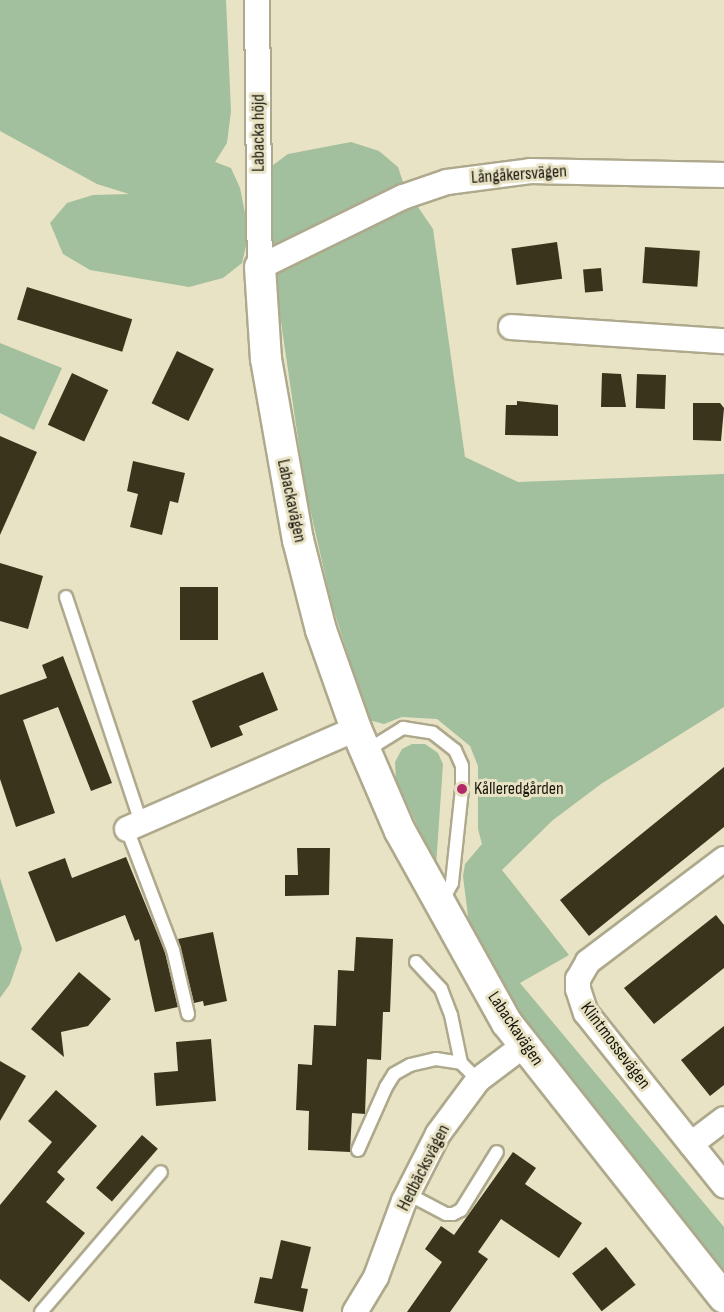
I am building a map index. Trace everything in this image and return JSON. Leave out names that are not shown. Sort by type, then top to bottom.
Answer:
[{"type":"street","name":"Labacka höjd","points":[[257,0],[260,267]]},
{"type":"street","name":"Långåkersvägen","points":[[260,267],[404,196],[469,178],[530,171],[724,175]]},
{"type":"street","name":"Labackavägen","points":[[260,267],[266,360],[296,529],[321,630],[361,740],[400,831],[440,905],[523,1046],[724,1298]]},
{"type":"street","points":[[511,327],[724,341]]},
{"type":"street","points":[[134,826],[361,740]]},
{"type":"street","name":"Klintmossevägen","points":[[724,859],[588,962],[578,979],[579,1000],[586,1013],[724,1185]]},
{"type":"street","name":"Hedbäcksvägen","points":[[355,1312],[376,1276],[408,1194],[438,1134],[478,1080],[523,1046]]},
{"type":"street","points":[[691,1144],[724,1119]]},
{"type":"lane","points":[[66,597],[173,950],[188,1014]]},
{"type":"lane","points":[[361,740],[403,728],[433,733],[455,750],[462,766],[462,789],[452,883],[440,905]]},
{"type":"lane","points":[[416,962],[441,989],[451,1015],[461,1063],[478,1080]]},
{"type":"lane","points":[[357,1150],[394,1074],[410,1065],[436,1059],[461,1063]]},
{"type":"lane","points":[[408,1194],[446,1214],[453,1214],[460,1210],[497,1152]]},
{"type":"lane","points":[[41,1312],[161,1172]]},
{"type":"green space","points":[[0,0],[226,0],[231,111],[227,143],[215,162],[231,168],[240,188],[249,233],[242,263],[223,278],[189,287],[90,270],[63,254],[50,223],[67,203],[93,195],[129,194],[97,184],[0,131]]},
{"type":"green space","points":[[351,142],[379,151],[398,167],[405,188],[433,229],[465,457],[518,482],[724,474],[724,707],[601,784],[553,820],[502,870],[569,955],[520,983],[724,1227],[724,1294],[544,1059],[471,940],[463,876],[465,864],[482,844],[478,829],[478,766],[470,746],[437,719],[402,717],[384,724],[369,720],[332,605],[305,487],[269,239],[269,168],[288,154]]},
{"type":"green space","points":[[0,343],[62,368],[34,430],[0,413]]},
{"type":"green space","points":[[412,744],[425,744],[438,753],[443,764],[436,866],[396,780],[395,762],[402,749]]},
{"type":"green space","points":[[0,878],[22,949],[10,984],[0,998]]},
{"type":"building","points":[[557,242],[562,279],[517,285],[511,248]]},
{"type":"building","points":[[645,247],[700,251],[697,287],[642,283]]},
{"type":"building","points":[[601,268],[603,291],[585,292],[583,270]]},
{"type":"building","points":[[27,287],[132,319],[122,352],[17,320]]},
{"type":"building","points":[[177,351],[214,369],[188,421],[152,403]]},
{"type":"building","points":[[72,373],[108,390],[84,442],[48,425]]},
{"type":"building","points":[[602,373],[621,374],[626,407],[601,407]]},
{"type":"building","points":[[637,374],[666,375],[665,409],[636,408]]},
{"type":"building","points":[[517,401],[558,405],[558,436],[505,435],[506,405],[517,405]]},
{"type":"building","points":[[693,403],[720,403],[724,408],[721,441],[693,440]]},
{"type":"building","points":[[0,436],[37,452],[0,535]]},
{"type":"building","points":[[133,461],[185,473],[178,503],[170,501],[162,535],[130,527],[138,494],[127,491]]},
{"type":"building","points":[[0,563],[43,576],[28,629],[0,621]]},
{"type":"building","points":[[180,587],[218,587],[218,640],[180,640]]},
{"type":"building","points":[[63,656],[112,783],[91,791],[58,707],[23,720],[55,813],[16,827],[0,779],[0,695],[47,678],[42,665]]},
{"type":"building","points":[[263,672],[278,710],[239,726],[243,735],[211,748],[192,701]]},
{"type":"building","points":[[724,767],[724,827],[589,936],[560,900]]},
{"type":"building","points":[[297,848],[330,848],[329,895],[285,896],[285,875],[298,875]]},
{"type":"building","points":[[126,857],[165,952],[178,1007],[155,1012],[139,939],[135,941],[125,915],[56,942],[28,872],[65,858],[72,878]]},
{"type":"building","points":[[716,915],[724,925],[724,968],[654,1024],[624,988]]},
{"type":"building","points":[[213,932],[227,1001],[204,1006],[203,1001],[194,1003],[178,939]]},
{"type":"building","points":[[356,937],[393,939],[390,1012],[383,1012],[381,1060],[367,1059],[365,1114],[352,1113],[350,1152],[308,1150],[309,1111],[296,1110],[298,1064],[312,1065],[314,1025],[336,1026],[338,970],[354,971]]},
{"type":"building","points":[[79,972],[111,999],[88,1026],[61,1032],[64,1057],[31,1029]]},
{"type":"building","points":[[724,1026],[724,1085],[710,1096],[681,1060]]},
{"type":"building","points":[[211,1039],[216,1101],[156,1106],[154,1073],[178,1071],[176,1042]]},
{"type":"building","points":[[0,1061],[26,1076],[0,1121]]},
{"type":"building","points":[[56,1090],[97,1126],[57,1172],[65,1179],[46,1202],[85,1233],[29,1302],[0,1279],[0,1205],[52,1142],[28,1121]]},
{"type":"building","points":[[142,1135],[158,1149],[112,1202],[96,1188]]},
{"type":"building","points":[[513,1152],[536,1168],[525,1184],[582,1223],[559,1258],[501,1219],[478,1252],[488,1259],[450,1312],[407,1312],[442,1262],[425,1249],[441,1226],[454,1235]]},
{"type":"building","points":[[281,1240],[311,1247],[301,1288],[308,1289],[303,1312],[254,1303],[260,1277],[272,1279]]},
{"type":"building","points":[[606,1247],[636,1285],[602,1311],[572,1273]]},
{"type":"place","name":"Kålleredgården","points":[[462,789]]}]
